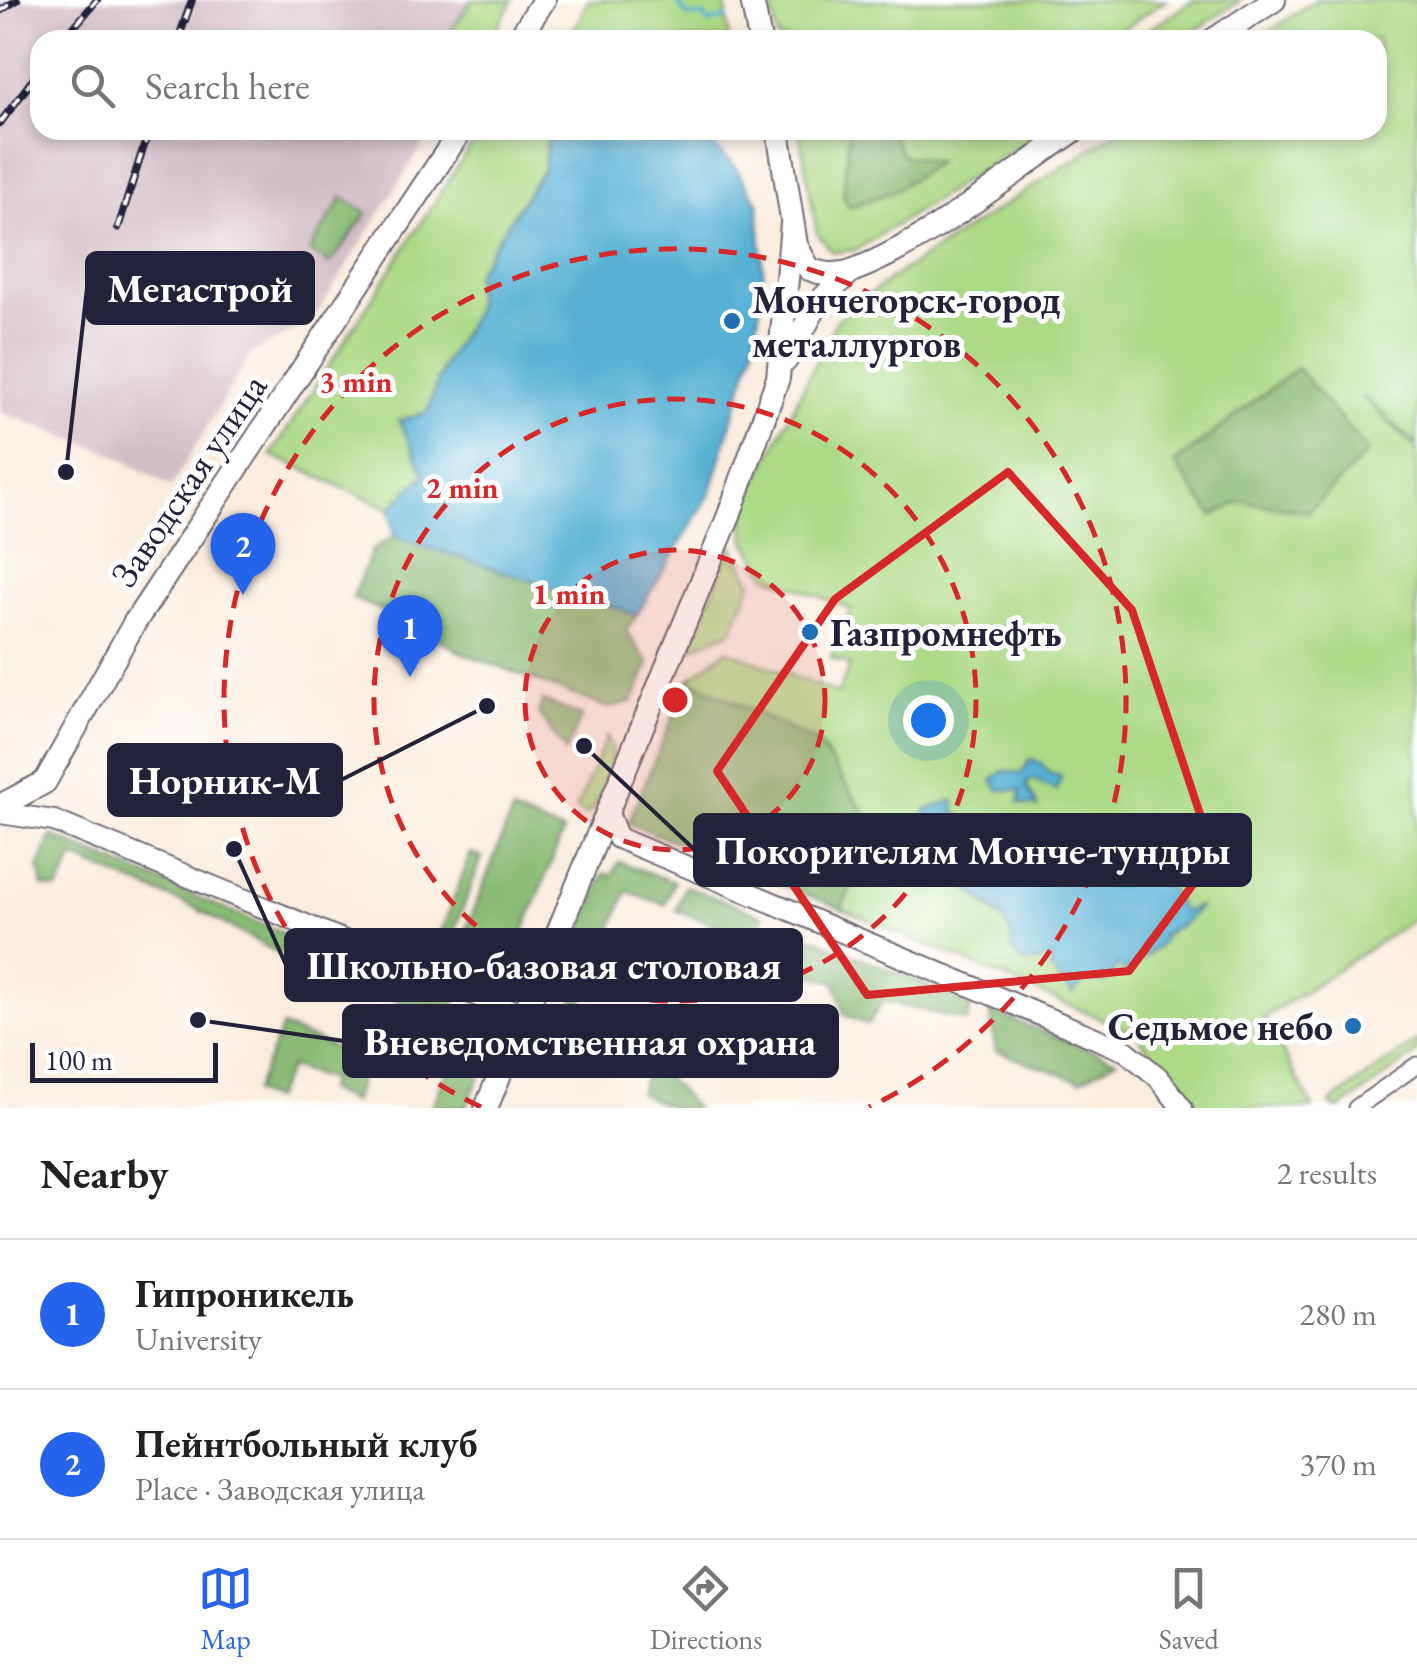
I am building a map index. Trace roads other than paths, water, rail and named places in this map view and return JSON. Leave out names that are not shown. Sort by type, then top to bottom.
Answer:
[{"type":"main road","points":[[524,30],[544,0]]},
{"type":"main road","points":[[752,0],[758,30]]},
{"type":"main road","points":[[1228,30],[1274,0]]},
{"type":"main road","name":"Заводская улица","points":[[45,782],[135,622],[453,140]]},
{"type":"main road","points":[[779,140],[796,245],[809,269],[821,274],[852,272]]},
{"type":"main road","points":[[486,1108],[729,515],[778,378],[818,303],[852,272],[904,245],[1060,140]]},
{"type":"main road","points":[[778,378],[792,224]]},
{"type":"main road","points":[[0,810],[45,782]]},
{"type":"street","points":[[45,782],[46,804],[54,821]]},
{"type":"street","points":[[0,810],[54,821],[524,1015]]},
{"type":"street","points":[[608,811],[612,832],[618,838],[778,909],[1100,1039],[1148,1068],[1182,1108]]},
{"type":"street","points":[[590,853],[608,839],[618,838]]},
{"type":"street","points":[[1356,1108],[1417,1065]]},
{"type":"water","points":[[547,140],[708,140],[736,168],[758,203],[764,282],[753,351],[710,494],[637,615],[394,536],[390,509],[425,475],[399,421],[427,412],[443,366],[475,311],[476,273],[543,169]]},
{"type":"water","points":[[1030,759],[1041,763],[1050,774],[1061,776],[1056,791],[1032,779],[1026,785],[1038,807],[1019,803],[1021,790],[999,790],[992,780],[1004,771],[1022,773]]},
{"type":"water","points":[[954,800],[955,814],[969,820],[1074,837],[1096,873],[1168,885],[1183,912],[1200,906],[1183,924],[1162,934],[1162,943],[1126,972],[1117,965],[1107,982],[1084,981],[1073,994],[1050,969],[1052,958],[1024,964],[1011,950],[1011,939],[1000,917],[980,897],[948,879],[941,860],[930,855],[925,844],[926,810]]},
{"type":"waterway","points":[[676,0],[687,16],[705,16],[708,23],[727,18]]},
{"type":"waterway","points":[[766,12],[771,0]]},
{"type":"railway","points":[[0,11],[17,0]]},
{"type":"railway","points":[[72,30],[97,0]]},
{"type":"railway","points":[[182,30],[192,0]]},
{"type":"railway","points":[[0,123],[30,83]]},
{"type":"railway","points":[[118,228],[146,140]]},
{"type":"place","name":"Мончегорск-город металлургов","points":[[732,321]]},
{"type":"place","name":"Мегастрой","points":[[66,472]]},
{"type":"place","name":"Пейнтбольный клуб","points":[[243,595]]},
{"type":"place","name":"Газпромнефть","points":[[810,632]]},
{"type":"place","name":"Гипроникель","points":[[410,677]]},
{"type":"place","name":"Норник-М","points":[[487,706]]},
{"type":"place","name":"Покорителям Монче-тундры","points":[[584,746]]},
{"type":"place","name":"Школьно-базовая столовая","points":[[234,849]]},
{"type":"place","name":"Вневедомственная охрана","points":[[198,1020]]},
{"type":"place","name":"Седьмое небо","points":[[1353,1026]]}]
